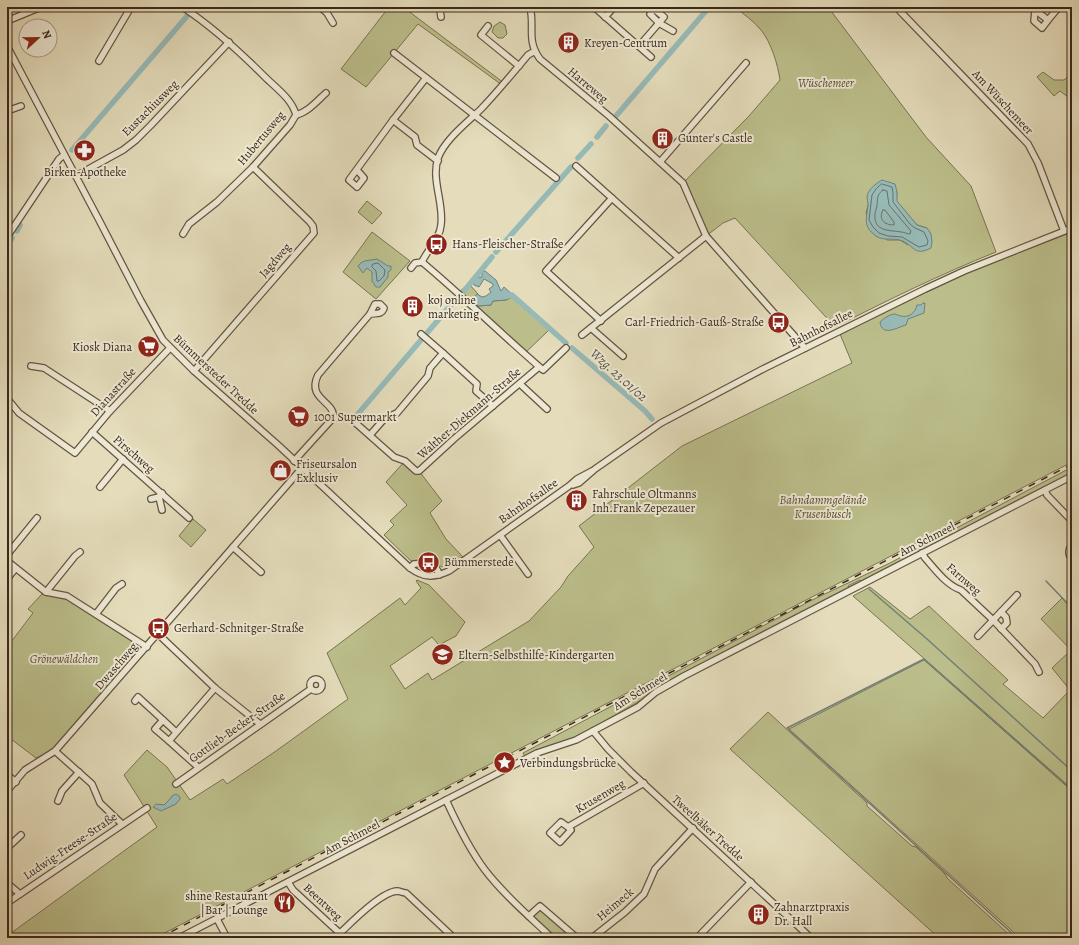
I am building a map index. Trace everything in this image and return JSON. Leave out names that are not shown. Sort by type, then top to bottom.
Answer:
[{"type":"street","points":[[7,21],[41,7]]},
{"type":"street","points":[[99,61],[131,7]]},
{"type":"street","name":"Hubertusweg","points":[[182,234],[189,224],[217,202],[253,167],[290,125],[296,115],[291,103],[229,42],[184,7]]},
{"type":"street","points":[[320,7],[327,13],[333,24]]},
{"type":"street","points":[[441,17],[440,10],[442,7]]},
{"type":"street","points":[[422,262],[436,239],[441,227],[441,214],[436,176],[439,157],[467,121],[481,108],[528,55],[535,51],[532,42],[530,7]]},
{"type":"street","points":[[594,7],[651,57]]},
{"type":"street","points":[[605,17],[614,7]]},
{"type":"street","name":"Am Wüschemeer","points":[[896,7],[1028,144],[1038,163],[1064,231]]},
{"type":"street","points":[[1033,8],[1034,21],[1042,28],[1059,7]]},
{"type":"street","points":[[640,46],[664,17],[655,8]]},
{"type":"street","points":[[1033,8],[1048,20]]},
{"type":"street","points":[[660,23],[673,31]]},
{"type":"street","points":[[488,26],[481,35],[519,66]]},
{"type":"street","name":"Eustachiusweg","points":[[76,176],[123,150],[136,140],[229,42]]},
{"type":"street","name":"Bümmersteder Tredde","points":[[7,46],[154,326],[170,348],[410,568],[421,575],[436,576]]},
{"type":"street","name":"Harreweg","points":[[535,51],[540,59],[609,116],[660,162]]},
{"type":"street","points":[[394,53],[556,178]]},
{"type":"street","points":[[746,63],[660,162],[683,183],[706,236],[805,348]]},
{"type":"street","points":[[356,170],[426,78]]},
{"type":"street","points":[[296,115],[301,114],[310,108],[326,93]]},
{"type":"street","points":[[7,111],[21,106]]},
{"type":"street","points":[[393,120],[414,137],[417,145],[438,161]]},
{"type":"street","points":[[7,237],[59,159],[64,154]]},
{"type":"street","points":[[576,166],[680,258]]},
{"type":"street","name":"Jagdweg","points":[[194,371],[314,233],[313,226],[309,221],[253,167]]},
{"type":"street","points":[[601,321],[546,271],[612,198]]},
{"type":"street","name":"Bahnhofsallee","points":[[436,576],[449,571],[569,486],[579,483],[592,471],[661,423],[805,348],[924,289],[971,268],[1072,228]]},
{"type":"street","points":[[582,335],[706,236]]},
{"type":"street","points":[[411,268],[415,263],[422,262],[539,367]]},
{"type":"street","points":[[294,461],[333,418],[332,411],[316,393],[316,380],[326,364],[370,314]]},
{"type":"street","points":[[592,328],[623,356]]},
{"type":"street","points":[[421,334],[477,384],[476,391],[493,406]]},
{"type":"street","name":"Dianastraße","points":[[10,402],[19,413],[75,453],[110,411],[170,348]]},
{"type":"street","name":"Walther-Diekmann-Straße","points":[[333,418],[350,418],[394,457],[405,461],[416,471],[419,471],[539,367],[543,370],[566,348]]},
{"type":"street","points":[[370,436],[385,418],[397,413],[428,376],[430,368],[443,353]]},
{"type":"street","points":[[31,366],[44,368],[110,411]]},
{"type":"street","points":[[520,384],[547,409]]},
{"type":"street","name":"Pirschweg","points":[[92,432],[123,459],[160,495],[189,518]]},
{"type":"street","points":[[100,487],[123,459]]},
{"type":"street","name":"Dwaschweg","points":[[7,791],[25,770],[55,751],[302,468]]},
{"type":"street","name":"Am Schmeel","points":[[179,938],[537,753],[576,740],[638,707],[656,692],[684,676],[1072,476]]},
{"type":"street","points":[[1045,490],[1047,495],[1072,521]]},
{"type":"street","points":[[151,499],[160,495],[162,510]]},
{"type":"street","points":[[7,556],[37,518]]},
{"type":"street","name":"Bahnhofsallee","points":[[500,535],[528,574]]},
{"type":"street","points":[[1072,545],[1069,553],[1072,559]]},
{"type":"street","points":[[233,546],[260,572]]},
{"type":"street","points":[[46,592],[74,556],[80,552]]},
{"type":"street","name":"Farnweg","points":[[922,553],[949,583],[955,588],[961,590],[993,620],[1035,664],[1039,672]]},
{"type":"street","points":[[7,562],[46,592],[67,596],[147,647]]},
{"type":"street","points":[[410,568],[414,564],[426,563],[435,566],[438,569],[436,576]]},
{"type":"street","points":[[7,580],[15,569]]},
{"type":"street","points":[[96,614],[116,588],[122,584]]},
{"type":"street","points":[[978,636],[1017,595]]},
{"type":"street","points":[[1001,612],[1006,617],[1007,623],[1001,629]]},
{"type":"street","points":[[158,634],[215,688],[260,724]]},
{"type":"street","points":[[169,741],[215,688]]},
{"type":"street","name":"Gottlieb-Becker-Straße","points":[[176,784],[198,767],[311,689]]},
{"type":"street","points":[[135,701],[138,697],[176,732]]},
{"type":"street","points":[[163,720],[155,728],[198,767]]},
{"type":"street","name":"Tweelbäker Tredde","points":[[593,731],[608,749],[811,938]]},
{"type":"street","points":[[55,751],[92,784],[100,803],[122,824]]},
{"type":"street","points":[[58,801],[62,791],[79,772]]},
{"type":"street","points":[[7,775],[16,782]]},
{"type":"street","name":"Krusenweg","points":[[568,827],[644,783]]},
{"type":"street","points":[[446,800],[464,836],[485,870],[503,891],[552,938]]},
{"type":"street","name":"Ludwig-Freese-Straße","points":[[7,903],[147,808]]},
{"type":"street","name":"Heimeck","points":[[592,938],[625,912],[644,894],[655,869],[693,828]]},
{"type":"street","points":[[7,848],[21,835]]},
{"type":"street","name":"Beentweg","points":[[288,882],[293,890],[345,938]]},
{"type":"street","points":[[697,938],[751,882]]},
{"type":"street","points":[[7,883],[20,894]]},
{"type":"street","points":[[340,933],[385,894],[396,891],[406,893],[454,938]]},
{"type":"street","points":[[529,916],[540,906],[577,938]]},
{"type":"street","points":[[217,919],[227,938]]},
{"type":"green space","points":[[389,7],[403,7],[504,83],[502,85],[418,24],[366,87],[341,69]]},
{"type":"green space","name":"Wüschemeer","points":[[735,7],[828,7],[926,137],[971,186],[996,252],[955,269],[835,327],[735,218],[723,223],[706,236],[683,183],[749,116],[780,80],[774,54],[765,35],[755,24]],"holes":[[[897,192],[896,201],[917,225],[927,228],[908,245],[900,240],[887,240],[866,214],[868,205]]]},
{"type":"green space","points":[[500,22],[505,25],[507,34],[503,38],[498,38],[492,32],[494,26]]},
{"type":"green space","points":[[1043,72],[1054,80],[1064,80],[1072,73],[1072,78],[1067,83],[1072,100],[1060,91],[1054,96],[1037,77]]},
{"type":"green space","points":[[367,201],[382,213],[372,224],[358,212]]},
{"type":"green space","points":[[372,232],[410,261],[376,299],[343,272]]},
{"type":"green space","name":"Bahndammgelände Krusenbusch","points":[[1072,232],[1072,462],[155,938],[7,938],[7,936],[157,827],[124,775],[147,750],[167,767],[190,800],[223,779],[227,784],[348,699],[327,653],[400,598],[405,605],[421,588],[416,581],[417,580],[429,585],[465,622],[456,636],[439,645],[432,637],[390,666],[405,689],[428,673],[432,680],[529,621],[561,587],[568,576],[594,547],[579,526],[682,446],[852,363],[840,334],[966,273]]},
{"type":"green space","points":[[469,284],[478,294],[478,306],[491,305],[493,301],[506,300],[514,296],[549,330],[524,354],[460,291]]},
{"type":"green space","points":[[405,461],[419,471],[442,501],[430,513],[446,539],[463,557],[442,567],[431,562],[411,561],[384,535],[394,525],[390,521],[407,505],[386,482]]},
{"type":"green space","points":[[1072,467],[1072,473],[862,582],[860,580],[848,586],[849,588],[660,686],[638,702],[573,739],[548,746],[525,757],[523,753],[810,601],[890,563]]},
{"type":"green space","points":[[193,519],[206,530],[191,547],[179,536]]},
{"type":"green space","points":[[870,587],[910,619],[929,606],[1008,680],[1003,684],[1043,718],[1070,690],[1052,668],[1071,650],[1041,619],[1062,598],[1072,609],[1072,789],[853,596]]},
{"type":"green space","name":"Grönewäldchen","points":[[42,594],[67,599],[144,647],[55,750],[36,758],[7,736],[7,640],[11,642],[33,613],[28,609]]},
{"type":"green space","points":[[924,660],[1072,791],[1072,938],[1020,938],[789,729]]},
{"type":"green space","points":[[768,712],[867,803],[867,806],[912,846],[916,847],[945,874],[947,878],[1013,938],[939,938],[730,749]]},
{"type":"green space","points":[[540,909],[572,938],[556,938],[533,916]]},
{"type":"water","points":[[882,180],[895,184],[897,201],[917,225],[927,228],[931,234],[931,248],[917,251],[900,240],[879,238],[869,229],[866,222],[868,205],[867,194],[872,187]]},
{"type":"water","points":[[377,259],[388,266],[391,266],[391,270],[388,272],[388,277],[380,287],[376,287],[372,281],[372,272],[367,268],[363,273],[358,266],[364,261]]},
{"type":"water","points":[[485,271],[496,280],[501,291],[504,287],[514,296],[506,300],[493,301],[491,305],[478,306],[475,302],[475,296],[477,294],[482,297],[486,296],[491,292],[489,289],[493,286],[493,284],[484,279],[479,287],[474,285],[473,281],[475,281],[475,278],[482,277],[482,272]]},
{"type":"water","points":[[925,303],[924,313],[908,319],[906,325],[890,330],[886,330],[881,327],[880,322],[887,317],[895,314],[899,316],[909,316],[913,313],[917,305],[921,305]]},
{"type":"water","points":[[176,794],[180,797],[180,799],[176,804],[161,811],[153,807],[156,804],[164,805],[172,796]]},
{"type":"waterway","points":[[192,10],[195,7]]},
{"type":"waterway","points":[[616,116],[705,12]]},
{"type":"waterway","points":[[72,150],[188,15]]},
{"type":"waterway","points":[[597,137],[606,126]]},
{"type":"waterway","points":[[578,158],[591,144]]},
{"type":"waterway","points":[[496,252],[571,167]]},
{"type":"waterway","points":[[17,231],[20,225]]},
{"type":"waterway","points":[[9,242],[12,238]]},
{"type":"waterway","points":[[464,291],[492,257]]},
{"type":"waterway","name":"Wzg. 23.01/02","points":[[507,296],[512,295],[566,343]]},
{"type":"waterway","points":[[427,333],[457,298]]},
{"type":"waterway","points":[[357,415],[421,340]]},
{"type":"waterway","name":"Wzg. 23.01/02","points":[[572,348],[645,411],[652,419]]},
{"type":"waterway","points":[[1046,581],[1072,608]]},
{"type":"waterway","points":[[869,589],[927,639],[1072,771]]},
{"type":"waterway","points":[[1017,938],[787,728],[924,659],[1072,790]]},
{"type":"railway","points":[[159,938],[1072,464]]},
{"type":"place","name":"Kreyen-Centrum","points":[[569,43]]},
{"type":"place","name":"Gunter's Castle","points":[[662,138]]},
{"type":"place","name":"Birken-Apotheke","points":[[85,151]]},
{"type":"place","name":"Hans-Fleischer-Straße","points":[[436,244]]},
{"type":"place","name":"koj online marketing","points":[[412,307]]},
{"type":"place","name":"Carl-Friedrich-Gauß-Straße","points":[[779,322]]},
{"type":"place","name":"Kiosk Diana","points":[[148,347]]},
{"type":"place","name":"1001 Supermarkt","points":[[298,417]]},
{"type":"place","name":"Friseursalon Exklusiv","points":[[280,471]]},
{"type":"place","name":"Fahrschule Oltmanns Inh.Frank Zepezauer","points":[[576,501]]},
{"type":"place","name":"Bümmerstede","points":[[428,562]]},
{"type":"place","name":"Gerhard-Schnitger-Straße","points":[[158,628]]},
{"type":"place","name":"Eltern-Selbsthilfe-Kindergarten","points":[[442,655]]},
{"type":"place","name":"Verbindungsbrücke","points":[[504,763]]},
{"type":"place","name":"shine Restaurant |Bar | Lounge","points":[[284,903]]},
{"type":"place","name":"Zahnarztpraxis Dr. Hall","points":[[758,914]]}]
